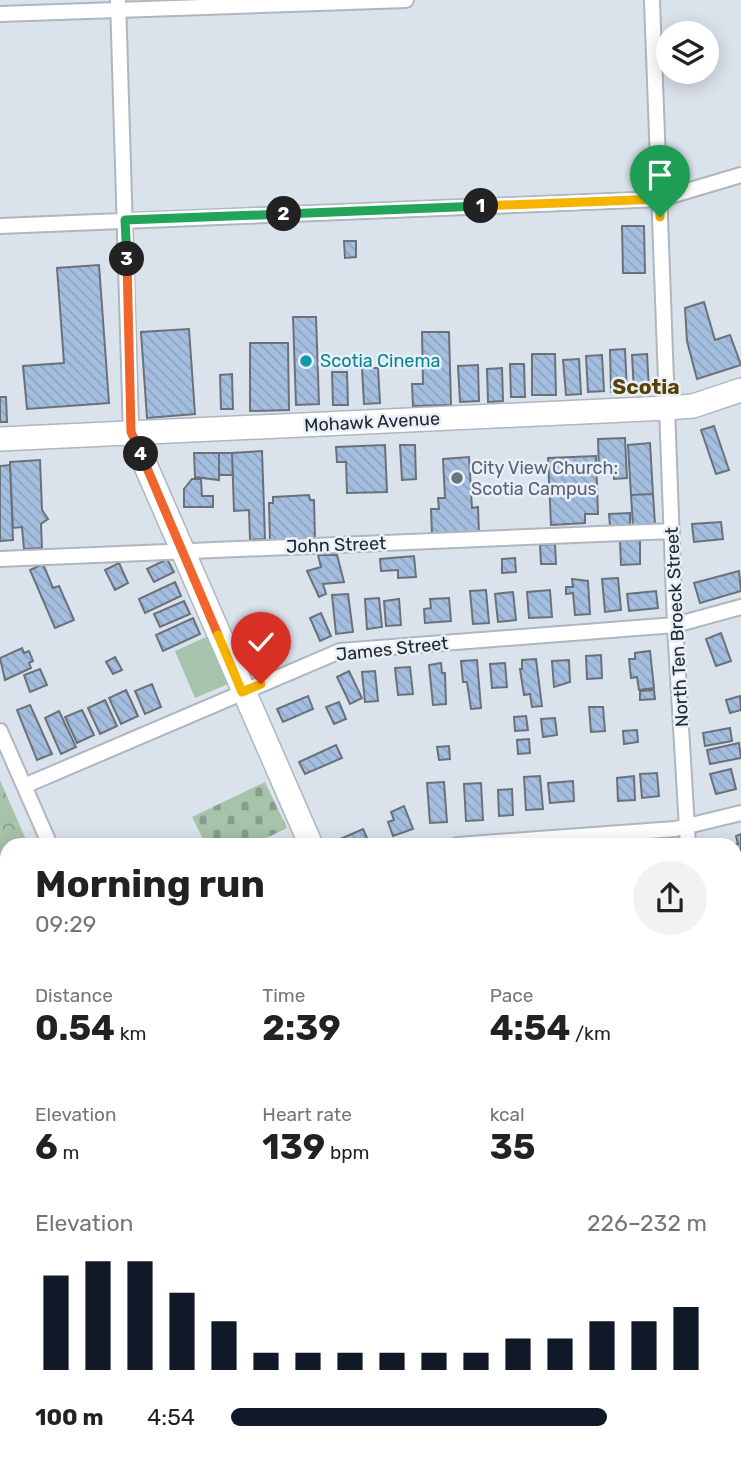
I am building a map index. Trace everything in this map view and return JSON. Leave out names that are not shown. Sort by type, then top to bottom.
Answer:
[{"type":"main road","name":"Mohawk Avenue","points":[[0,439],[667,408],[693,406],[741,390]]},
{"type":"main road","points":[[131,432],[308,838]]},
{"type":"street","points":[[0,13],[27,6],[406,0]]},
{"type":"street","name":"North Ten Broeck Street","points":[[652,0],[675,625],[688,838]]},
{"type":"street","points":[[118,6],[131,432]]},
{"type":"street","points":[[0,226],[660,199],[741,175]]},
{"type":"street","name":"John Street","points":[[0,559],[672,531]]},
{"type":"street","name":"James Street","points":[[24,786],[340,651],[675,625],[741,607]]},
{"type":"street","points":[[0,730],[47,838]]},
{"type":"street","points":[[552,838],[687,828],[741,813]]},
{"type":"green space","points":[[206,637],[228,684],[195,698],[175,651]]},
{"type":"green space","points":[[0,781],[25,838],[0,838]]},
{"type":"green space","points":[[0,781],[25,838],[0,838]]},
{"type":"green space","points":[[265,782],[287,828],[266,838],[202,838],[192,817]]},
{"type":"building","points":[[622,226],[644,226],[645,273],[623,273]]},
{"type":"building","points":[[344,241],[356,241],[356,257],[345,258]]},
{"type":"building","points":[[99,265],[109,403],[27,409],[23,366],[64,363],[57,268]]},
{"type":"building","points":[[704,302],[715,340],[730,335],[741,365],[697,379],[687,341],[685,308]]},
{"type":"building","name":"Scotia Cinema","points":[[293,317],[316,317],[319,404],[296,405]]},
{"type":"building","points":[[189,329],[195,414],[147,418],[141,332]]},
{"type":"building","points":[[422,332],[449,332],[451,405],[413,406],[412,384],[423,384]]},
{"type":"building","points":[[250,343],[288,343],[289,410],[250,411]]},
{"type":"building","points":[[625,349],[627,392],[611,392],[610,350]]},
{"type":"building","points":[[532,354],[555,354],[556,395],[532,395]]},
{"type":"building","points":[[647,354],[649,390],[634,391],[632,355]]},
{"type":"building","points":[[602,355],[604,391],[588,392],[586,356]]},
{"type":"building","points":[[579,359],[581,394],[566,395],[563,360]]},
{"type":"building","points":[[510,364],[524,364],[525,397],[511,397]]},
{"type":"building","points":[[478,365],[479,401],[460,402],[458,366]]},
{"type":"building","points":[[362,368],[378,368],[380,403],[364,404]]},
{"type":"building","points":[[502,368],[503,401],[488,402],[487,369]]},
{"type":"building","points":[[332,372],[347,372],[348,405],[333,405]]},
{"type":"building","points":[[232,374],[233,409],[221,409],[220,375]]},
{"type":"building","points":[[0,397],[6,397],[7,422],[0,422]]},
{"type":"building","points":[[714,426],[729,470],[716,474],[701,430]]},
{"type":"building","points":[[625,438],[627,478],[614,479],[614,470],[599,471],[598,439]]},
{"type":"building","points":[[650,443],[653,494],[631,495],[628,445]]},
{"type":"building","points":[[385,445],[387,492],[347,493],[346,462],[337,462],[336,447]]},
{"type":"building","points":[[400,445],[415,445],[416,479],[402,480]]},
{"type":"building","points":[[262,451],[265,539],[250,540],[249,510],[234,511],[232,453]]},
{"type":"building","points":[[194,453],[219,453],[219,480],[195,477]]},
{"type":"building","points":[[219,453],[232,453],[233,475],[219,475]]},
{"type":"building","points":[[596,456],[598,514],[585,514],[585,523],[551,525],[548,458]]},
{"type":"building","name":"City View Church: Scotia Campus","points":[[469,457],[472,508],[478,507],[479,533],[432,535],[431,509],[439,509],[438,498],[445,498],[443,459]]},
{"type":"building","points":[[40,460],[42,510],[48,519],[41,524],[42,548],[24,549],[22,527],[13,528],[10,462]]},
{"type":"building","points":[[10,465],[13,540],[0,541],[0,466]]},
{"type":"building","points":[[192,479],[201,479],[202,496],[213,496],[213,507],[184,507],[184,489]]},
{"type":"building","points":[[653,494],[655,525],[633,526],[631,495]]},
{"type":"building","points":[[309,495],[310,500],[314,500],[315,539],[270,541],[269,503],[273,503],[273,497]]},
{"type":"building","points":[[630,513],[630,526],[610,526],[609,514]]},
{"type":"building","points":[[721,522],[723,539],[694,542],[692,524]]},
{"type":"building","points":[[640,540],[640,564],[621,565],[620,541]]},
{"type":"building","points":[[555,544],[556,564],[541,564],[540,545]]},
{"type":"building","points":[[318,555],[337,555],[344,582],[323,584],[326,594],[319,597],[307,571],[321,567]]},
{"type":"building","points":[[414,556],[416,577],[398,578],[398,570],[381,571],[380,559]]},
{"type":"building","points":[[515,558],[516,572],[502,573],[502,559]]},
{"type":"building","points":[[167,559],[174,572],[154,582],[147,569]]},
{"type":"building","points":[[119,563],[128,583],[115,590],[105,570]]},
{"type":"building","points":[[43,564],[53,588],[59,586],[74,620],[55,628],[30,570]]},
{"type":"building","points":[[739,571],[741,591],[700,603],[694,583]]},
{"type":"building","points":[[618,578],[621,610],[605,612],[602,579]]},
{"type":"building","points":[[572,579],[588,581],[590,614],[575,615],[573,593],[566,594],[566,587],[573,587]]},
{"type":"building","points":[[175,582],[181,596],[145,613],[139,599]]},
{"type":"building","points":[[486,590],[489,623],[473,624],[470,591]]},
{"type":"building","points":[[550,590],[552,617],[529,618],[527,592]]},
{"type":"building","points":[[656,591],[658,608],[629,611],[627,594]]},
{"type":"building","points":[[513,592],[516,620],[498,622],[495,594]]},
{"type":"building","points":[[348,594],[353,632],[336,634],[332,595]]},
{"type":"building","points":[[379,598],[382,627],[367,629],[365,599]]},
{"type":"building","points":[[449,598],[451,621],[425,623],[424,609],[431,608],[430,599]]},
{"type":"building","points":[[399,599],[401,625],[386,626],[384,601]]},
{"type":"building","points":[[184,601],[190,614],[160,627],[154,614]]},
{"type":"building","points":[[321,613],[331,636],[320,641],[310,618]]},
{"type":"building","points":[[193,618],[200,634],[163,651],[156,635]]},
{"type":"building","points":[[721,633],[731,661],[716,666],[706,639]]},
{"type":"building","points":[[273,634],[280,652],[256,662],[248,644]]},
{"type":"building","points":[[22,648],[24,653],[29,651],[33,661],[29,663],[31,668],[5,680],[0,658]]},
{"type":"building","points":[[650,651],[654,688],[639,690],[637,677],[631,678],[629,659],[635,659],[635,653]]},
{"type":"building","points":[[601,655],[602,678],[587,679],[586,656]]},
{"type":"building","points":[[115,657],[122,670],[113,674],[106,662]]},
{"type":"building","points":[[536,659],[542,706],[532,707],[530,694],[524,695],[520,669],[522,660]]},
{"type":"building","points":[[477,660],[481,708],[471,709],[467,682],[463,682],[461,661]]},
{"type":"building","points":[[569,660],[570,682],[554,687],[552,661]]},
{"type":"building","points":[[441,663],[442,673],[445,673],[446,704],[433,705],[429,665]]},
{"type":"building","points":[[505,663],[507,687],[492,688],[490,664]]},
{"type":"building","points":[[410,667],[413,694],[398,695],[395,668]]},
{"type":"building","points":[[40,669],[47,685],[30,692],[24,675]]},
{"type":"building","points":[[349,671],[362,698],[350,704],[337,677]]},
{"type":"building","points":[[375,671],[378,701],[365,702],[362,672]]},
{"type":"building","points":[[152,684],[161,707],[145,714],[135,691]]},
{"type":"building","points":[[126,690],[138,716],[121,724],[109,698]]},
{"type":"building","points":[[654,690],[655,699],[640,700],[640,691]]},
{"type":"building","points":[[308,696],[313,709],[283,722],[277,709]]},
{"type":"building","points":[[740,696],[741,710],[730,713],[726,700]]},
{"type":"building","points":[[105,700],[117,726],[100,734],[88,708]]},
{"type":"building","points":[[339,702],[346,719],[334,724],[326,707]]},
{"type":"building","points":[[30,705],[52,754],[37,760],[17,710]]},
{"type":"building","points":[[589,707],[603,707],[605,731],[591,732]]},
{"type":"building","points":[[82,710],[94,735],[77,743],[65,717]]},
{"type":"building","points":[[59,711],[76,747],[61,754],[45,718]]},
{"type":"building","points":[[526,716],[528,730],[515,731],[514,717]]},
{"type":"building","points":[[555,718],[557,735],[543,737],[541,719]]},
{"type":"building","points":[[730,728],[732,741],[705,746],[703,733]]},
{"type":"building","points":[[637,730],[638,742],[624,744],[623,731]]},
{"type":"building","points":[[529,739],[530,753],[518,754],[517,740]]},
{"type":"building","points":[[739,743],[741,758],[710,764],[707,750]]},
{"type":"building","points":[[336,745],[342,758],[305,774],[299,762]]},
{"type":"building","points":[[449,746],[450,759],[439,760],[437,747]]},
{"type":"building","points":[[731,769],[736,789],[716,794],[710,774]]},
{"type":"building","points":[[657,773],[659,796],[642,798],[640,774]]},
{"type":"building","points":[[540,776],[543,809],[526,810],[524,777]]},
{"type":"building","points":[[634,776],[635,800],[618,801],[617,778]]},
{"type":"building","points":[[573,781],[574,801],[550,803],[548,783]]},
{"type":"building","points":[[444,782],[447,822],[430,823],[427,783]]},
{"type":"building","points":[[481,783],[483,820],[466,821],[464,784]]},
{"type":"building","points":[[512,789],[513,815],[499,816],[498,790]]},
{"type":"building","points":[[404,806],[413,829],[393,836],[388,822],[394,820],[391,812]]},
{"type":"building","points":[[363,829],[367,838],[342,838]]},
{"type":"place","name":"Scotia Cinema","points":[[306,361]]},
{"type":"place","name":"City View Church: Scotia Campus","points":[[457,478]]},
{"type":"district","name":"Scotia","points":[[646,386]]},
{"type":"route","points":[[261,684],[242,692],[131,432],[125,220],[660,199],[660,217]]}]
